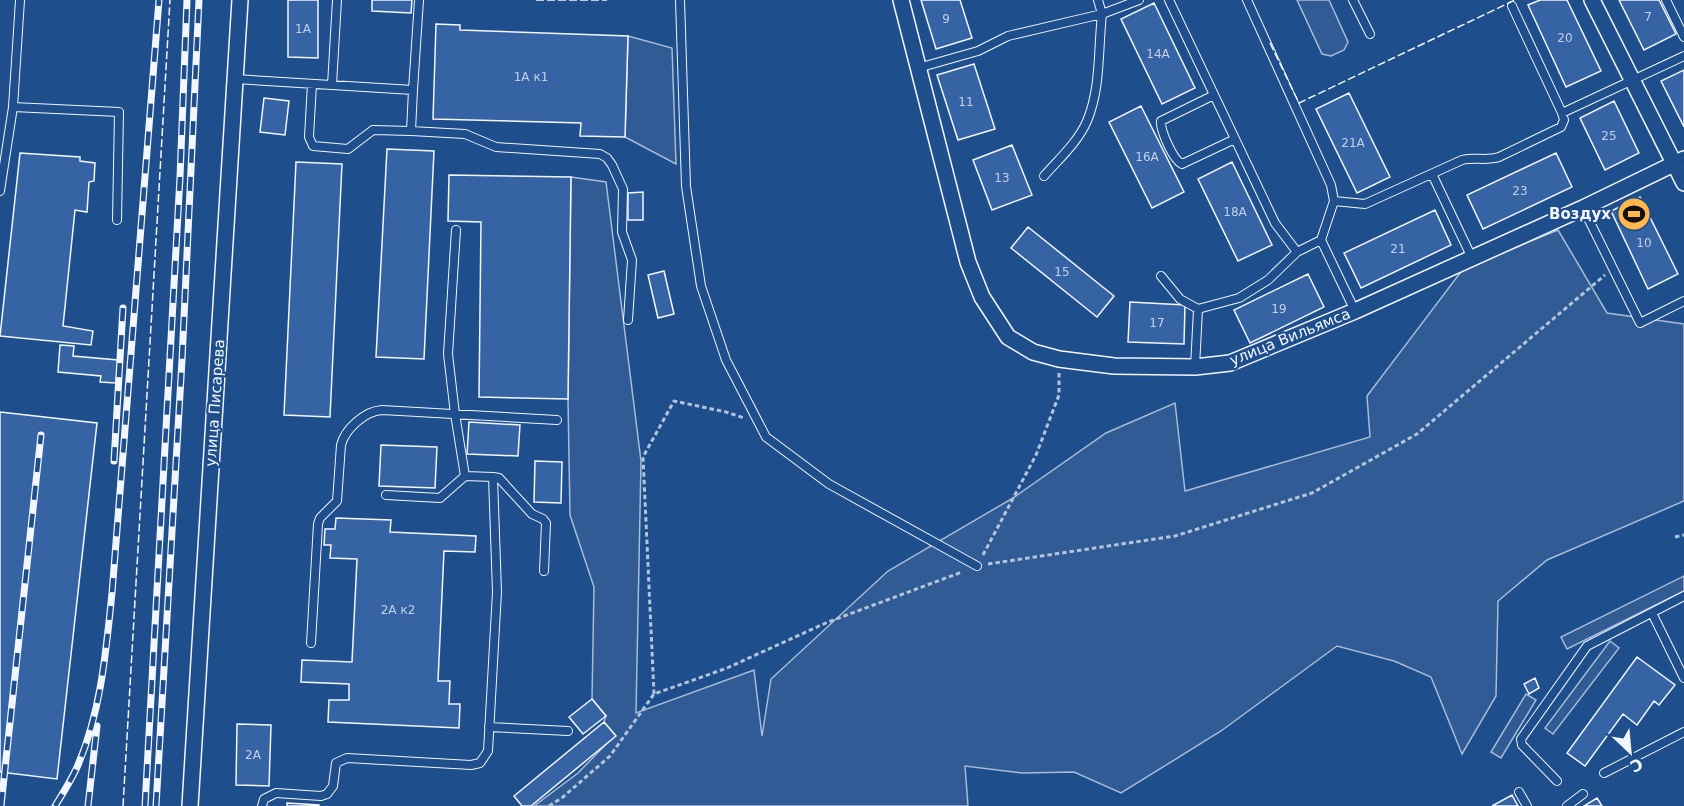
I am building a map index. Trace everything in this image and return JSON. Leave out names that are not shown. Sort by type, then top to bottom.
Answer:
[{"type":"street","name":"улица Писарева","points":[[190,806],[240,0]]},
{"type":"street","name":"улица Вильямса","points":[[902,0],[968,262],[982,297],[1008,337],[1033,352],[1059,359],[1114,366],[1195,367],[1230,363],[1354,311],[1583,208],[1679,162]]},
{"type":"street","points":[[1592,0],[1679,162],[1684,183]]},
{"type":"lane","points":[[0,191],[13,106],[20,0]]},
{"type":"lane","points":[[332,85],[337,0]]},
{"type":"lane","points":[[411,131],[419,0]]},
{"type":"lane","points":[[680,0],[687,186],[701,286],[726,360],[759,424],[766,437],[829,484],[977,566]]},
{"type":"lane","points":[[1044,176],[1069,149],[1087,122],[1096,90],[1102,14],[1098,0]]},
{"type":"lane","points":[[918,68],[978,51],[1008,36],[1102,14],[1139,0]]},
{"type":"lane","points":[[1169,0],[1275,223],[1297,252]]},
{"type":"lane","points":[[1247,0],[1331,185],[1334,201],[1321,240],[1354,311]]},
{"type":"lane","points":[[1353,0],[1370,34]]},
{"type":"lane","points":[[1666,0],[1684,37]]},
{"type":"lane","points":[[1334,201],[1365,204],[1462,160],[1472,157],[1491,160],[1561,127],[1564,120],[1562,113],[1512,6]]},
{"type":"lane","points":[[1562,113],[1684,56]]},
{"type":"lane","points":[[235,80],[413,90]]},
{"type":"lane","points":[[312,84],[309,137],[313,146],[348,149],[373,130],[411,131],[465,134],[496,147],[590,152],[607,158],[623,189],[622,232],[632,260],[628,320]]},
{"type":"lane","points":[[1214,95],[1161,121],[1160,124],[1166,138],[1178,162],[1182,164],[1235,139]]},
{"type":"lane","points":[[13,106],[119,112],[117,220]]},
{"type":"lane","points":[[1432,174],[1472,258]]},
{"type":"lane","points":[[1583,208],[1640,323],[1684,301]]},
{"type":"lane","points":[[456,230],[448,354],[465,476]]},
{"type":"lane","points":[[1161,276],[1180,299],[1198,309],[1239,298],[1269,280],[1297,252],[1321,240]]},
{"type":"lane","points":[[1195,367],[1198,309]]},
{"type":"lane","points":[[311,643],[318,524],[320,518],[337,501],[343,437],[364,417],[376,410],[557,420]]},
{"type":"lane","points":[[386,495],[440,498],[465,476],[499,478],[531,514],[543,519],[546,523],[544,572]]},
{"type":"lane","points":[[262,806],[264,799],[276,794],[321,796],[327,794],[333,786],[336,763],[347,758],[471,765],[480,763],[488,751],[497,592],[493,477]]},
{"type":"lane","points":[[1557,781],[1522,745],[1521,739],[1587,646],[1684,596]]},
{"type":"lane","points":[[1652,613],[1684,678]]},
{"type":"lane","points":[[489,727],[568,731]]},
{"type":"lane","points":[[1604,773],[1684,732]]},
{"type":"lane","points":[[1519,792],[1527,806]]},
{"type":"lane","points":[[1567,806],[1583,794]]},
{"type":"path","points":[[549,806],[563,797],[610,756],[654,694],[727,668],[828,622],[977,566],[1175,536],[1312,493],[1417,434],[1613,268]]},
{"type":"path","points":[[977,566],[1036,455],[1059,394],[1059,359]]},
{"type":"path","points":[[654,694],[643,457],[674,401],[726,412],[759,424]]},
{"type":"path","points":[[1675,537],[1684,535]]},
{"type":"shaded area","points":[[1297,0],[1329,0],[1348,42],[1344,50],[1331,56],[1322,54]]},
{"type":"shaded area","points":[[628,36],[672,48],[676,164],[625,137]]},
{"type":"shaded area","points":[[571,177],[606,182],[641,461],[636,713],[754,670],[762,736],[771,679],[888,571],[1013,498],[1106,433],[1175,403],[1185,491],[1370,437],[1367,396],[1463,269],[1558,230],[1607,313],[1684,324],[1684,501],[1547,560],[1498,601],[1496,696],[1462,754],[1431,677],[1394,661],[1337,646],[1221,731],[1121,793],[1074,772],[1022,773],[965,766],[968,806],[534,806],[578,773],[615,735],[604,722],[606,716],[592,699],[594,587],[570,515],[568,399]]},
{"type":"shaded area","points":[[1684,576],[1684,591],[1567,649],[1561,637]]},
{"type":"shaded area","points":[[1610,641],[1619,648],[1553,734],[1545,728]]},
{"type":"shaded area","points":[[1526,694],[1536,700],[1501,758],[1491,752]]},
{"type":"building","points":[[288,0],[318,0],[318,58],[288,57]]},
{"type":"building","points":[[372,0],[412,0],[411,13],[372,11]]},
{"type":"building","points":[[921,0],[960,0],[972,38],[936,49]]},
{"type":"building","points":[[1540,0],[1567,0],[1601,71],[1566,87],[1528,5]]},
{"type":"building","points":[[1619,0],[1659,0],[1676,34],[1644,50]]},
{"type":"building","points":[[1154,3],[1195,88],[1162,104],[1121,19]]},
{"type":"building","points":[[436,24],[460,25],[460,30],[628,36],[625,137],[580,136],[581,123],[433,119]]},
{"type":"building","points":[[974,64],[995,129],[958,140],[937,75]]},
{"type":"building","points":[[1684,70],[1684,127],[1661,81]]},
{"type":"building","points":[[1349,93],[1390,177],[1357,193],[1316,109]]},
{"type":"building","points":[[264,98],[289,101],[285,135],[260,132]]},
{"type":"building","points":[[1614,101],[1639,153],[1605,170],[1580,118]]},
{"type":"building","points":[[1141,106],[1184,192],[1152,208],[1109,122]]},
{"type":"building","points":[[1012,145],[1032,195],[992,210],[973,160]]},
{"type":"building","points":[[387,149],[434,151],[424,359],[376,357]]},
{"type":"building","points":[[20,153],[80,157],[80,161],[95,163],[94,181],[89,182],[87,212],[75,210],[63,326],[93,331],[91,345],[0,336]]},
{"type":"building","points":[[1556,153],[1572,187],[1483,229],[1467,195]]},
{"type":"building","points":[[296,162],[342,164],[330,417],[284,415]]},
{"type":"building","points":[[1232,162],[1272,245],[1238,261],[1198,179]]},
{"type":"building","points":[[449,175],[571,177],[568,399],[479,397],[481,222],[448,221]]},
{"type":"building","points":[[643,192],[643,220],[628,220],[628,193]]},
{"type":"building","points":[[1640,197],[1678,274],[1648,289],[1611,211]]},
{"type":"building","points":[[1435,210],[1451,245],[1361,288],[1344,253]]},
{"type":"building","points":[[1028,227],[1114,296],[1097,317],[1011,248]]},
{"type":"building","points":[[664,271],[674,314],[658,318],[648,275]]},
{"type":"building","points":[[1308,274],[1324,307],[1250,343],[1234,310]]},
{"type":"building","points":[[1130,302],[1185,305],[1184,344],[1128,342]]},
{"type":"building","points":[[60,345],[74,346],[73,356],[118,360],[116,383],[100,382],[101,376],[58,372]]},
{"type":"building","points":[[0,412],[97,423],[57,779],[0,772]]},
{"type":"building","points":[[469,422],[520,425],[518,456],[467,454]]},
{"type":"building","points":[[381,445],[437,447],[435,488],[379,486]]},
{"type":"building","points":[[535,461],[562,462],[561,503],[534,502]]},
{"type":"building","points":[[336,518],[391,520],[390,532],[476,536],[475,552],[444,551],[438,681],[450,681],[449,704],[460,704],[459,728],[328,722],[329,700],[349,700],[349,684],[301,682],[302,660],[352,662],[357,559],[330,558],[331,545],[324,545],[325,529],[335,529]]},
{"type":"building","points":[[1637,657],[1675,685],[1659,705],[1654,701],[1637,725],[1623,714],[1585,766],[1567,753]]},
{"type":"building","points":[[1535,678],[1539,688],[1529,694],[1524,684]]},
{"type":"building","points":[[592,699],[606,716],[583,734],[569,717]]},
{"type":"building","points":[[604,722],[616,736],[531,806],[522,806],[514,796]]},
{"type":"building","points":[[237,724],[271,725],[269,786],[236,785]]},
{"type":"building","points":[[1512,795],[1518,806],[1492,806]]},
{"type":"building","points":[[1597,798],[1602,806],[1584,806]]},
{"type":"building","points":[[287,803],[319,805],[319,806],[287,806]]},
{"type":"railway","points":[[55,806],[73,775],[86,744],[105,659],[159,0]]},
{"type":"railway","points":[[145,806],[180,177],[187,0]]},
{"type":"railway","points":[[156,806],[182,360],[199,0]]},
{"type":"railway","points":[[114,461],[123,308]]},
{"type":"railway","points":[[1,806],[41,435]]},
{"type":"railway","points":[[88,806],[97,726]]},
{"type":"fence","points":[[123,806],[170,0]]},
{"type":"fence","points":[[536,0],[607,0]]},
{"type":"fence","points":[[1270,43],[1299,103],[1515,0]]},
{"type":"place","name":"Воздух","points":[[1634,214]]}]
